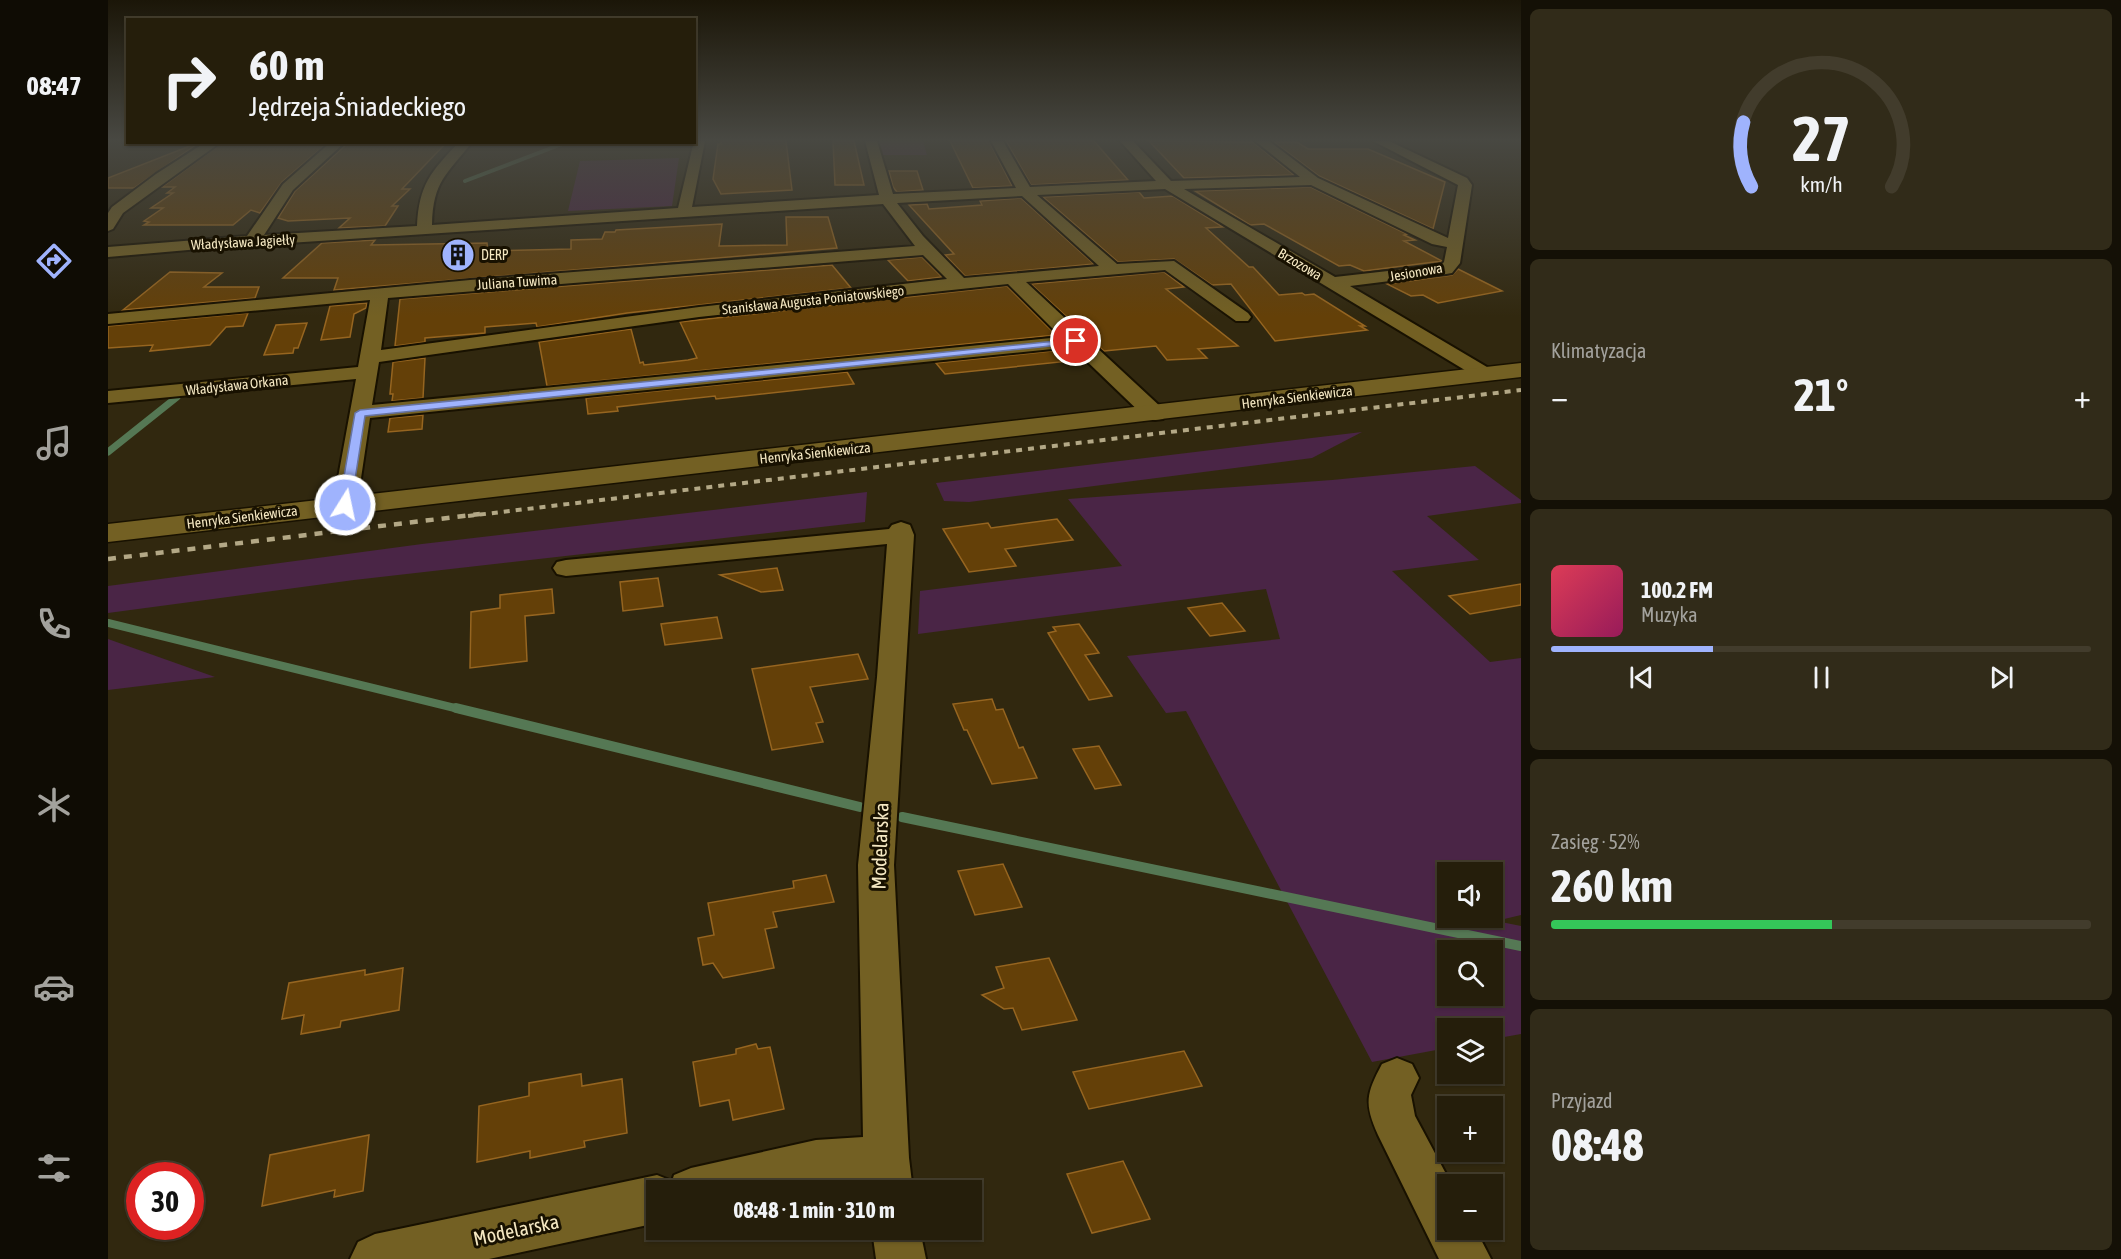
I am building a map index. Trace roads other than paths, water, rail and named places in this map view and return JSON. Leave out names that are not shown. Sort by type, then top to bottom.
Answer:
[{"type":"main road","name":"Henryka Sienkiewicza","points":[[108,533],[1521,370]]},
{"type":"street","points":[[108,226],[117,210],[131,200]]},
{"type":"street","points":[[251,241],[259,233],[278,200]]},
{"type":"street","points":[[424,230],[427,200]]},
{"type":"street","points":[[684,213],[687,200]]},
{"type":"street","name":"Władysława Jagiełły","points":[[108,252],[877,200]]},
{"type":"street","points":[[889,200],[927,250],[960,283]]},
{"type":"street","points":[[1037,200],[1113,270]]},
{"type":"street","name":"Brzozowa","points":[[1193,200],[1485,374]]},
{"type":"street","points":[[1351,200],[1438,241],[1455,244]]},
{"type":"street","name":"Jesionowa","points":[[1332,283],[1446,269],[1452,263],[1462,200]]},
{"type":"street","name":"Juliana Tuwima","points":[[108,319],[165,312],[927,250]]},
{"type":"street","name":"Stanisława Augusta Poniatowskiego","points":[[368,364],[699,312],[960,283],[1168,265],[1242,317]]},
{"type":"street","points":[[1013,279],[1155,414]]},
{"type":"street","points":[[345,505],[380,295]]},
{"type":"street","points":[[360,413],[1076,341]]},
{"type":"street","name":"Władysława Orkana","points":[[108,397],[368,364]]},
{"type":"street","name":"Modelarska","points":[[566,568],[901,532],[892,677],[876,865],[888,1174],[816,1162],[738,1180]]},
{"type":"street","points":[[1397,1078],[1389,1094],[1394,1120],[1437,1206]]},
{"type":"street","name":"Modelarska","points":[[375,1259],[646,1201]]},
{"type":"street","points":[[898,1240],[901,1259]]},
{"type":"street","points":[[1455,1240],[1466,1259]]},
{"type":"waterway","points":[[108,452],[177,397]]},
{"type":"waterway","points":[[108,623],[463,710]]},
{"type":"waterway","points":[[456,708],[860,807]]},
{"type":"waterway","points":[[902,817],[1521,946]]},
{"type":"railway","points":[[468,516],[1521,390]]},
{"type":"railway","points":[[108,559],[480,514]]},
{"type":"place","name":"DERP","points":[[458,255]]}]
